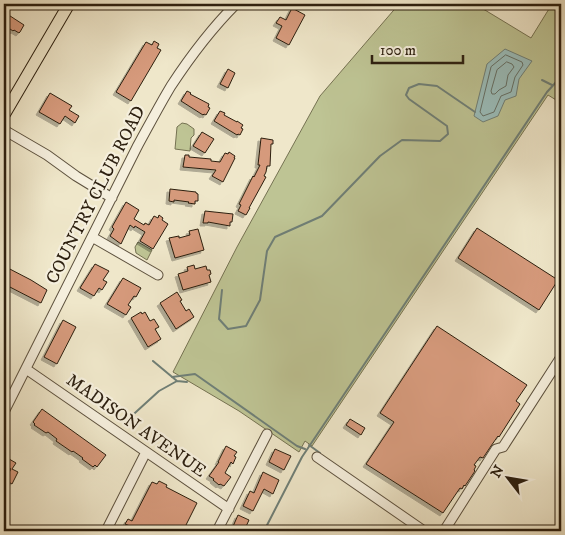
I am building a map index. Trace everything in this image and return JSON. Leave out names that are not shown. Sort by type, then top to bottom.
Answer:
[{"type":"main road","points":[[4,115],[69,4]]},
{"type":"street","name":"COUNTRY CLUB ROAD","points":[[4,412],[137,147],[171,86],[188,60],[236,4]]},
{"type":"street","points":[[4,130],[47,155],[76,176],[112,198]]},
{"type":"street","points":[[92,237],[158,275]]},
{"type":"street","points":[[444,531],[496,450],[503,447],[561,357]]},
{"type":"street","name":"MADISON AVENUE","points":[[26,369],[229,509]]},
{"type":"street","points":[[217,531],[267,434]]},
{"type":"street","points":[[106,531],[146,452]]},
{"type":"street","points":[[317,457],[424,531]]},
{"type":"green space","points":[[399,4],[475,4],[531,38],[552,4],[561,4],[561,103],[548,95],[312,446],[305,441],[299,452],[239,411],[173,372],[237,247],[320,96]]},
{"type":"green space","points":[[182,123],[194,129],[190,151],[175,149],[177,127]]},
{"type":"green space","points":[[138,242],[152,250],[147,260],[136,253],[135,247]]},
{"type":"water","points":[[505,49],[532,61],[519,79],[516,96],[505,100],[498,116],[483,122],[474,116],[487,64]]},
{"type":"building","points":[[292,8],[305,15],[289,45],[276,38],[282,26],[276,23],[280,17],[286,20]]},
{"type":"building","points":[[4,12],[24,25],[19,33],[4,25]]},
{"type":"building","points":[[154,41],[159,44],[157,48],[161,50],[131,101],[116,92],[146,42],[152,45]]},
{"type":"building","points":[[228,69],[235,73],[228,88],[220,84]]},
{"type":"building","points":[[187,91],[209,104],[208,107],[210,108],[206,115],[181,101]]},
{"type":"building","points":[[50,93],[72,106],[69,110],[79,116],[75,123],[65,116],[60,124],[39,112]]},
{"type":"building","points":[[220,111],[243,125],[240,135],[214,121]]},
{"type":"building","points":[[202,132],[214,139],[205,153],[193,146]]},
{"type":"building","points":[[261,138],[273,140],[273,144],[271,144],[270,166],[267,166],[264,176],[266,177],[246,215],[238,211],[241,205],[239,204],[260,165],[258,165]]},
{"type":"building","points":[[229,152],[235,158],[223,182],[212,176],[216,170],[183,167],[185,155],[220,162],[225,153],[228,154]]},
{"type":"building","points":[[170,189],[196,192],[198,194],[198,201],[195,201],[195,204],[174,200],[174,202],[169,201]]},
{"type":"building","points":[[126,202],[139,210],[134,219],[144,225],[145,223],[149,225],[154,216],[158,218],[159,215],[168,224],[153,249],[140,241],[145,232],[135,226],[134,228],[130,225],[121,244],[110,236],[114,229],[112,227]]},
{"type":"building","points":[[205,211],[233,214],[230,226],[208,222],[203,223]]},
{"type":"building","points":[[477,228],[558,280],[539,310],[458,258]]},
{"type":"building","points":[[198,229],[204,250],[175,258],[169,238],[190,235],[189,231]]},
{"type":"building","points":[[95,264],[109,271],[103,280],[107,282],[102,290],[99,288],[94,296],[80,288]]},
{"type":"building","points":[[194,265],[195,269],[206,266],[207,270],[210,270],[211,282],[183,290],[178,274],[188,271],[187,267]]},
{"type":"building","points":[[4,266],[47,290],[41,303],[4,284]]},
{"type":"building","points":[[123,278],[141,288],[128,305],[131,307],[126,315],[107,304]]},
{"type":"building","points":[[177,292],[186,311],[189,309],[194,317],[176,329],[160,303]]},
{"type":"building","points":[[141,312],[142,314],[145,312],[150,321],[154,319],[159,327],[155,329],[161,339],[148,347],[131,318]]},
{"type":"building","points":[[63,320],[76,327],[57,364],[44,357]]},
{"type":"building","points":[[437,326],[527,385],[516,401],[520,404],[499,437],[483,458],[480,457],[474,465],[476,466],[475,471],[465,486],[462,489],[460,488],[443,513],[366,464],[394,422],[380,413]]},
{"type":"building","points":[[42,409],[106,455],[97,467],[95,465],[93,467],[83,458],[56,441],[57,439],[48,432],[46,433],[34,425],[33,422]]},
{"type":"building","points":[[350,419],[365,428],[361,435],[346,425]]},
{"type":"building","points":[[226,446],[237,452],[234,456],[236,457],[233,464],[231,462],[225,473],[231,477],[224,486],[219,485],[209,476],[219,462]]},
{"type":"building","points":[[275,449],[291,456],[284,470],[269,462]]},
{"type":"building","points":[[4,456],[16,463],[12,469],[18,472],[12,484],[5,480],[11,469],[4,465]]},
{"type":"building","points":[[263,472],[279,480],[273,494],[264,489],[253,511],[243,506],[250,491],[254,493]]},
{"type":"building","points":[[159,481],[167,485],[166,487],[197,503],[183,531],[127,531],[130,526],[125,524],[128,519],[132,521],[152,482],[157,484]]},
{"type":"building","points":[[238,515],[249,520],[244,531],[231,531]]},
{"type":"waterway","points":[[542,80],[552,85]]},
{"type":"waterway","points":[[264,531],[302,457],[547,92],[558,80],[561,80]]},
{"type":"waterway","points":[[222,290],[219,319],[228,329],[246,326],[260,300],[267,251],[275,237],[322,216],[380,156],[402,140],[440,141],[448,134],[447,126],[409,99],[406,95],[409,88],[419,84],[437,86],[475,112]]},
{"type":"waterway","points":[[125,422],[159,391],[177,381],[153,361]]},
{"type":"waterway","points":[[172,377],[195,374],[297,446],[305,449]]},
{"type":"waterway","points":[[177,381],[187,382]]},
{"type":"waterway","points":[[309,445],[320,453]]}]
